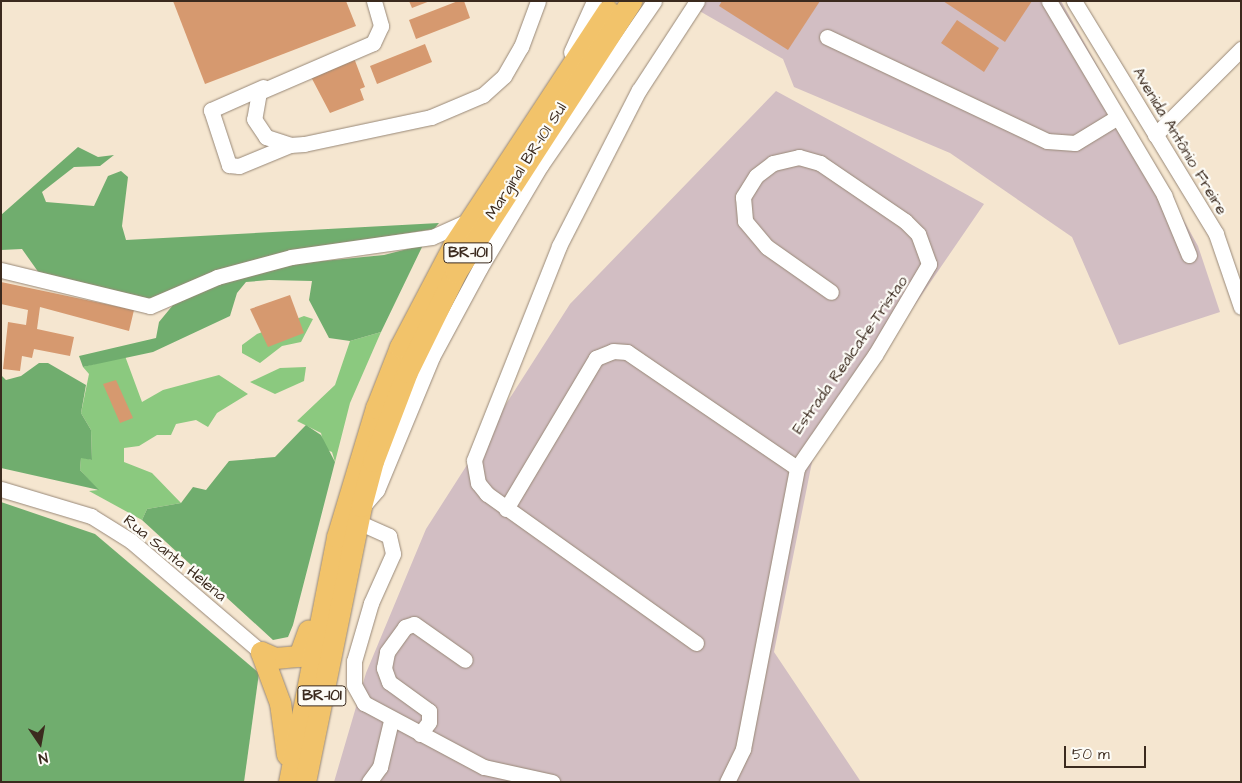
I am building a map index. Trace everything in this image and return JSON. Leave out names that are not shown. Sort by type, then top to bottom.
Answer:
[{"type":"highway","name":"BR-101","points":[[289,782],[337,537],[359,459],[400,347],[470,220],[558,81],[614,1]]},
{"type":"highway","name":"BR-101","points":[[305,782],[360,514],[391,411],[456,272],[631,1]]},
{"type":"highway","points":[[260,652],[289,658],[304,650],[327,545],[359,459]]},
{"type":"highway","points":[[260,652],[282,708],[289,782]]},
{"type":"street","points":[[374,1],[381,26],[373,44],[216,106],[210,116],[229,164],[234,167],[290,145],[431,117],[483,95],[504,76],[538,1]]},
{"type":"street","points":[[558,81],[594,1]]},
{"type":"street","name":"Marginal BR-101 Sul","points":[[360,514],[376,490],[432,357],[480,268],[541,165],[654,1]]},
{"type":"street","points":[[696,643],[506,509],[478,483],[474,471],[476,448],[559,246],[639,90],[697,1]]},
{"type":"street","points":[[1049,1],[1116,118],[1164,195],[1189,255]]},
{"type":"street","name":"Avenida Antônio Freire","points":[[1074,1],[1216,234],[1241,307]]},
{"type":"street","points":[[828,36],[1048,141],[1075,143],[1116,118]]},
{"type":"street","points":[[1155,135],[1241,49]]},
{"type":"street","points":[[267,86],[254,100],[254,119],[266,137],[290,145]]},
{"type":"street","name":"Estrada Realcafe-Tristao","points":[[727,782],[743,749],[797,468],[875,355],[929,264],[918,234],[905,221],[820,163],[799,157],[773,163],[756,176],[743,197],[745,221],[768,247],[831,292]]},
{"type":"street","points":[[1,270],[150,306],[236,272],[291,257],[432,237],[470,220]]},
{"type":"street","points":[[506,509],[596,358],[614,351],[627,352],[797,468]]},
{"type":"street","name":"Rua Santa Helena","points":[[1,489],[91,516],[123,536],[260,652]]},
{"type":"street","points":[[360,514],[384,532],[393,554],[364,623],[354,661],[354,685],[364,703],[391,721],[484,767],[552,782]]},
{"type":"street","points":[[420,734],[429,722],[429,711],[389,682],[384,668],[387,652],[405,627],[414,624],[465,660]]},
{"type":"street","points":[[369,782],[380,767],[391,721]]},
{"type":"shaded area","points":[[692,1],[1061,1],[1198,246],[1220,312],[1119,345],[1072,237],[950,153],[794,87],[783,59],[689,5]]},
{"type":"shaded area","points":[[776,91],[984,204],[814,452],[774,652],[861,782],[334,782],[366,673],[426,529],[570,304]]},
{"type":"green space","points":[[78,147],[98,157],[114,155],[100,166],[74,167],[42,192],[46,202],[94,206],[108,176],[121,171],[128,177],[122,226],[126,240],[439,223],[434,229],[289,252],[150,299],[39,273],[22,249],[1,250],[1,215]]},
{"type":"green space","points":[[423,245],[381,332],[350,341],[329,338],[309,300],[312,281],[269,280],[246,282],[237,293],[230,316],[153,352],[83,367],[79,356],[156,338],[159,322],[173,305],[208,284],[302,263],[384,255]]},
{"type":"green space","points":[[304,316],[313,319],[301,342],[282,346],[260,363],[242,353],[242,345],[257,334]]},
{"type":"green space","points":[[381,332],[350,403],[335,462],[332,452],[325,449],[321,433],[297,421],[335,385],[350,341]]},
{"type":"green space","points":[[125,356],[142,402],[163,390],[219,375],[248,394],[217,413],[208,427],[196,420],[176,424],[171,435],[157,435],[139,446],[124,448],[124,462],[152,473],[181,503],[147,509],[142,520],[89,491],[98,490],[80,470],[81,457],[92,460],[91,430],[81,413],[89,374],[83,367]]},
{"type":"green space","points":[[39,363],[48,363],[86,385],[81,413],[91,430],[92,460],[81,458],[80,470],[99,490],[1,468],[1,375],[6,380],[21,376]]},
{"type":"green space","points":[[306,367],[304,381],[275,394],[250,382],[280,368]]},
{"type":"green space","points":[[306,425],[321,435],[335,462],[293,625],[288,637],[273,640],[142,520],[147,509],[181,503],[193,487],[206,490],[229,461],[275,457]]},
{"type":"green space","points":[[1,502],[95,534],[259,673],[244,782],[1,782]]},
{"type":"building","points":[[173,1],[346,1],[356,26],[205,84]]},
{"type":"building","points":[[409,1],[430,1],[412,8]]},
{"type":"building","points":[[458,1],[464,1],[470,18],[416,39],[409,20]]},
{"type":"building","points":[[722,1],[820,1],[788,50],[719,6]]},
{"type":"building","points":[[943,1],[1032,1],[1005,42]]},
{"type":"building","points":[[957,20],[999,48],[984,72],[941,43]]},
{"type":"building","points":[[425,44],[432,62],[377,84],[370,66]]},
{"type":"building","points":[[354,58],[365,87],[360,89],[364,100],[330,113],[310,75]]},
{"type":"building","points":[[1,282],[134,310],[129,331],[40,307],[37,329],[74,337],[70,356],[34,349],[32,358],[22,356],[20,371],[3,369],[8,322],[26,325],[28,310],[1,304]]},
{"type":"building","points":[[290,295],[304,333],[268,347],[250,309]]},
{"type":"building","points":[[116,380],[133,418],[120,423],[103,384]]}]
